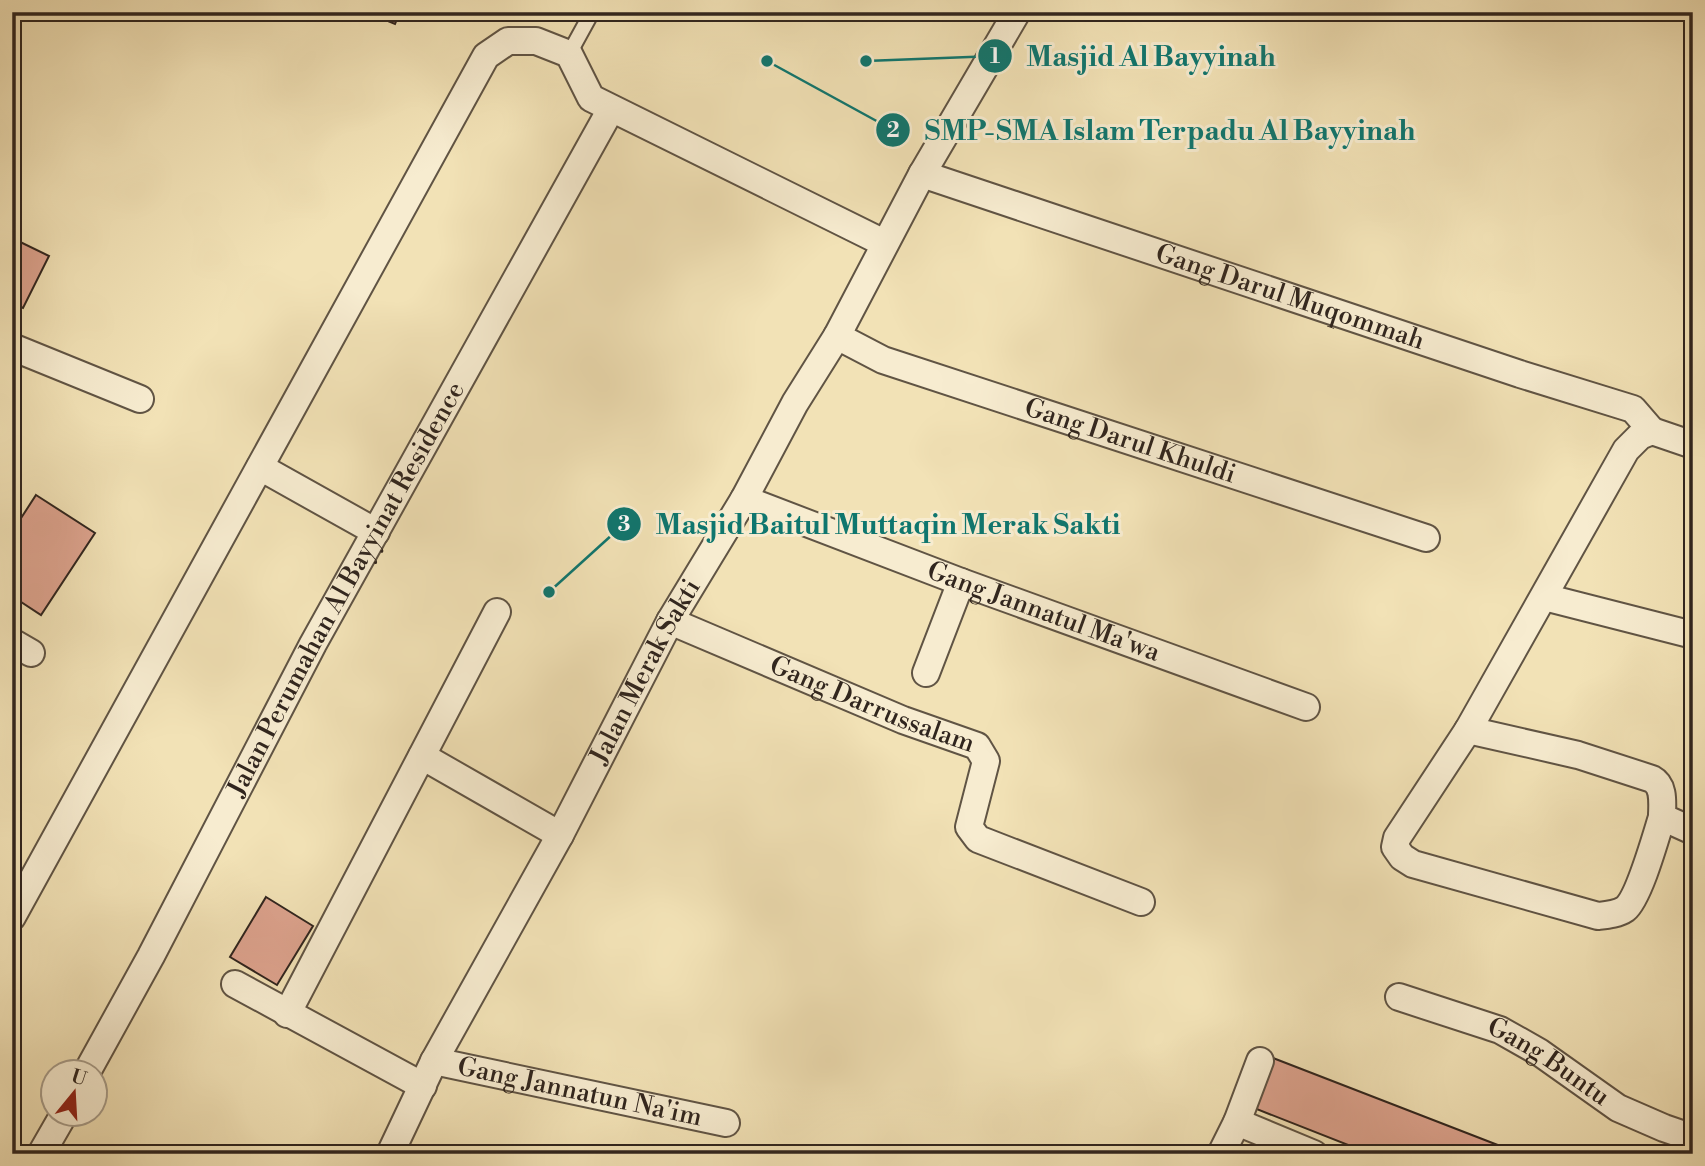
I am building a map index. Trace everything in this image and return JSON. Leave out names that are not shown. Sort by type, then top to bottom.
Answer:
[{"type":"street","name":"Jalan Merak Sakti","points":[[390,1154],[434,1061],[560,835],[670,621],[744,499],[795,403],[837,336],[922,174],[1017,12]]},
{"type":"street","points":[[12,917],[486,56],[508,41],[536,41],[569,54],[591,99],[884,243]]},
{"type":"street","name":"Jalan Perumahan Al Bayyinat Residence","points":[[95,1058],[151,956],[313,644],[611,109]]},
{"type":"street","name":"Gang Darul Muqommah","points":[[922,174],[1520,374],[1633,409],[1651,431]]},
{"type":"street","name":"Gang Darul Khuldi","points":[[837,336],[883,360],[1426,538]]},
{"type":"street","points":[[12,347],[140,399]]},
{"type":"street","points":[[1468,730],[1578,755],[1653,779],[1661,788],[1662,817],[1634,898],[1625,909],[1598,916],[1413,864],[1402,857],[1395,847],[1397,838],[1468,730],[1626,450],[1640,436],[1651,431],[1693,446]]},
{"type":"street","points":[[260,467],[376,532]]},
{"type":"street","name":"Gang Jannatul Ma'wa","points":[[744,499],[961,582],[1306,708]]},
{"type":"street","points":[[926,673],[961,582]]},
{"type":"street","points":[[1544,597],[1693,635]]},
{"type":"street","points":[[288,1014],[497,612]]},
{"type":"street","name":"Gang Darrussalam","points":[[670,621],[903,720],[977,746],[986,761],[970,827],[978,839],[1141,902]]},
{"type":"street","points":[[422,756],[560,835]]},
{"type":"street","points":[[1662,817],[1693,831]]},
{"type":"street","points":[[234,984],[423,1086]]},
{"type":"street","name":"Gang Buntu","points":[[1399,997],[1500,1030],[1539,1052],[1618,1108],[1693,1138]]},
{"type":"street","name":"Gang Jannatun Na'im","points":[[434,1061],[726,1123]]},
{"type":"street","points":[[1221,1154],[1237,1122],[1260,1061]]},
{"type":"street","points":[[1237,1122],[1314,1154]]},
{"type":"street","points":[[41,1154],[56,1128]]},
{"type":"lane","points":[[569,54],[592,12]]},
{"type":"building","points":[[366,12],[400,12],[395,24]]},
{"type":"building","points":[[12,238],[49,256],[23,308],[12,303]]},
{"type":"building","points":[[36,495],[95,533],[41,615],[12,596],[12,532]]},
{"type":"building","points":[[266,897],[313,926],[277,985],[230,957]]},
{"type":"building","points":[[1273,1058],[1521,1154],[1371,1154],[1254,1108]]},
{"type":"place","name":"SMP-SMA Islam Terpadu Al Bayyinah","points":[[767,61]]},
{"type":"place","name":"Masjid Al Bayyinah","points":[[866,61]]},
{"type":"place","name":"Masjid Baitul Muttaqin Merak Sakti","points":[[549,592]]}]
